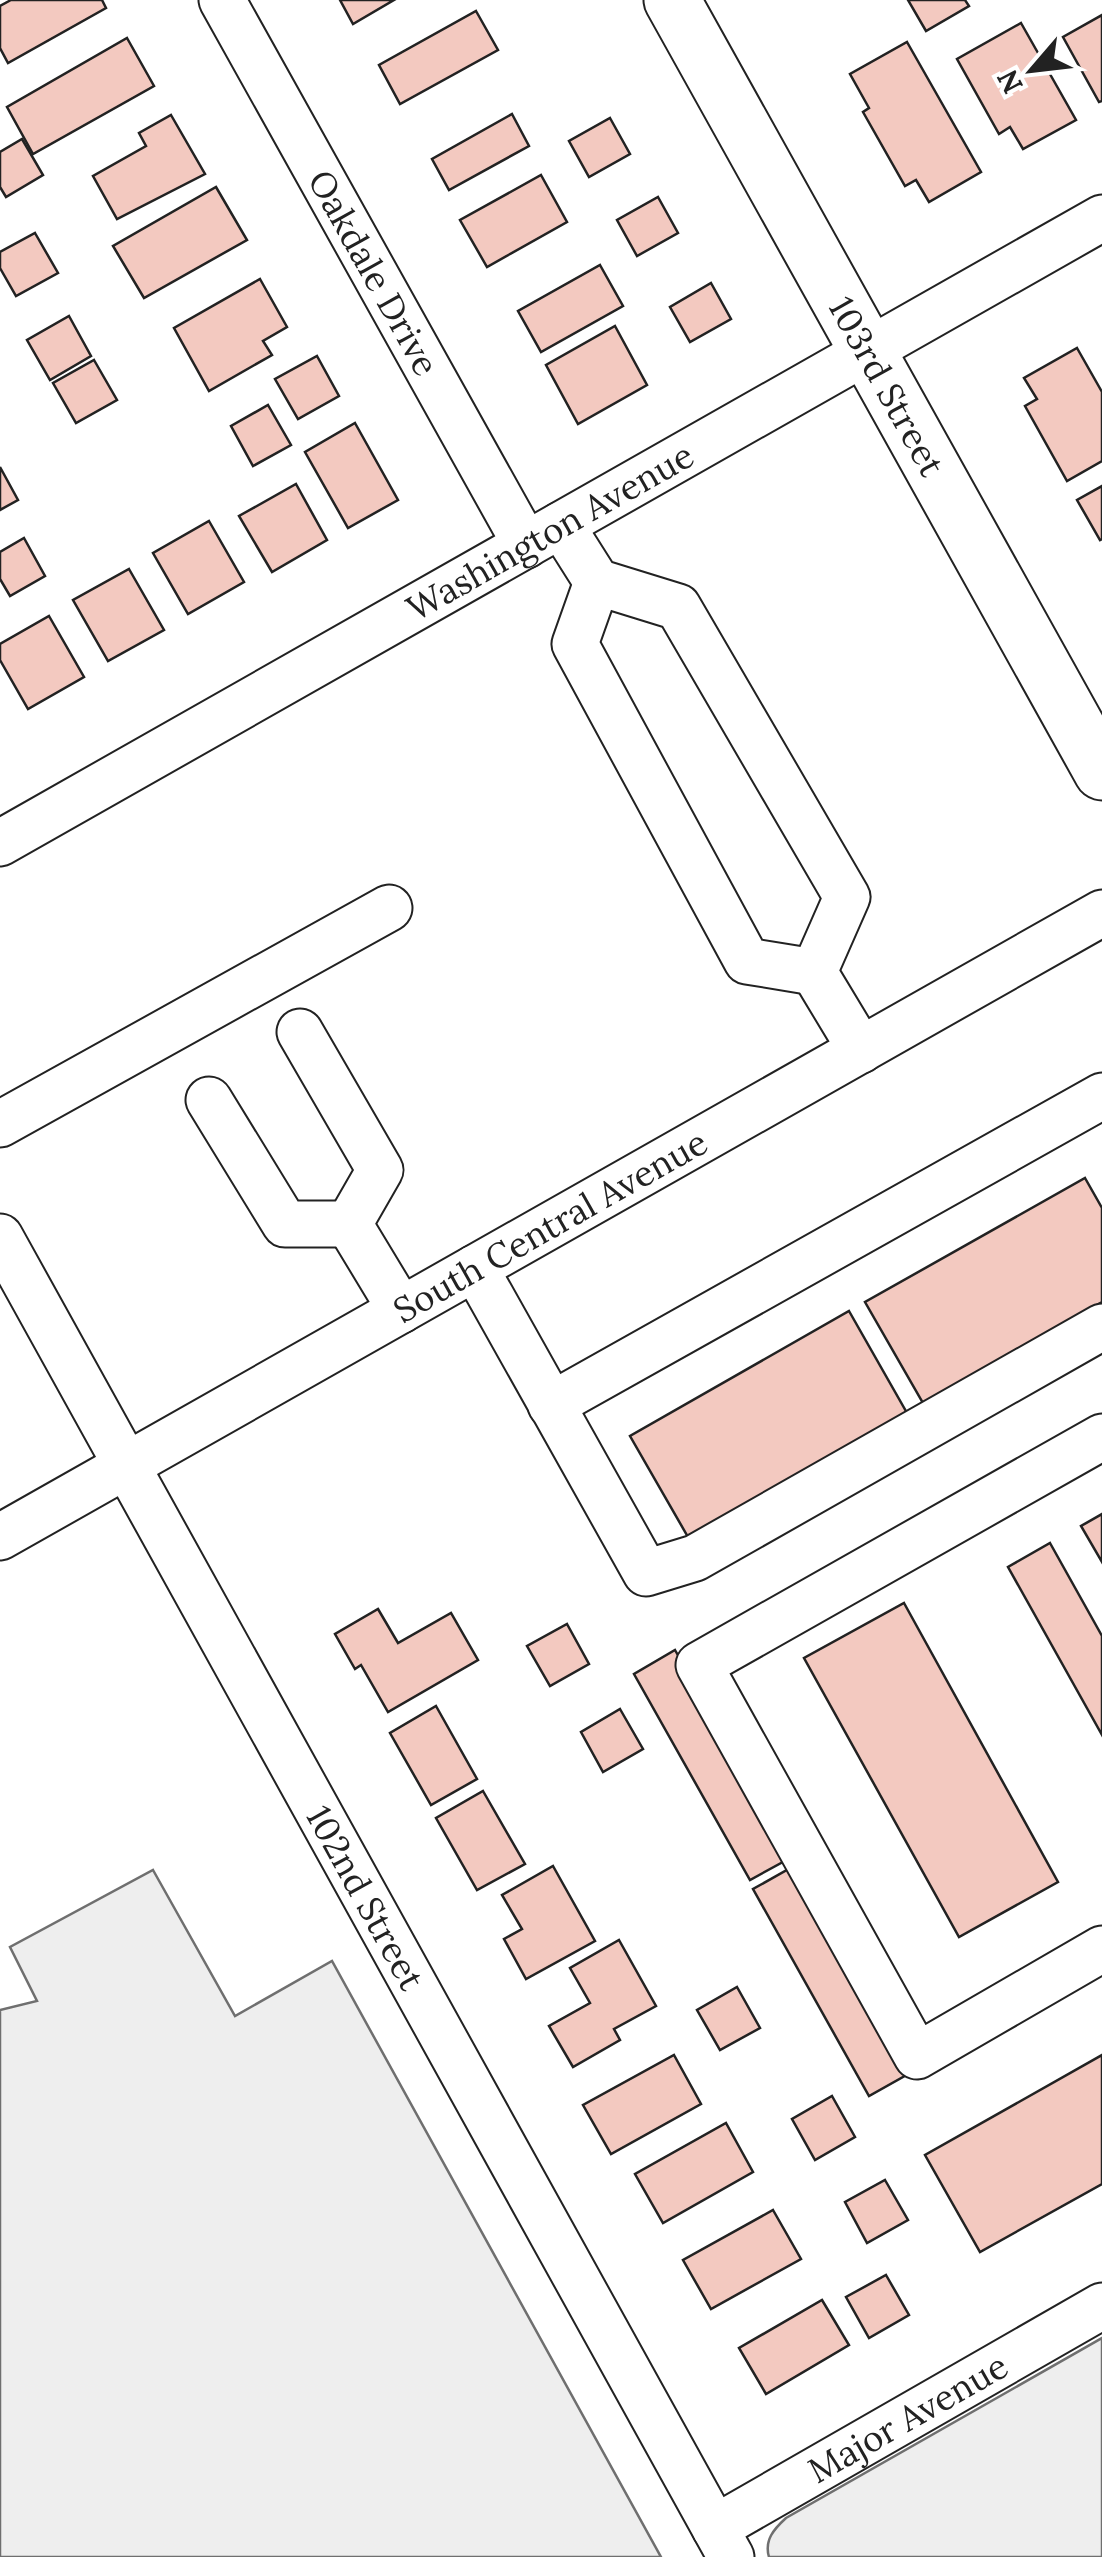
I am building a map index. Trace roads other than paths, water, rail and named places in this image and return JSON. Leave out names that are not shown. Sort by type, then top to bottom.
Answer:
[{"type":"main road","name":"103rd Street","points":[[672,0],[1102,772]]},
{"type":"street","name":"Oakdale Drive","points":[[222,0],[544,535],[597,582]]},
{"type":"street","name":"Washington Avenue","points":[[0,843],[1102,218]]},
{"type":"street","points":[[814,972],[847,897],[678,607],[597,582],[575,644],[747,960],[814,972],[861,1050]]},
{"type":"street","points":[[0,1124],[389,908]]},
{"type":"street","name":"South Central Avenue","points":[[0,1536],[1102,914]]},
{"type":"street","points":[[300,1032],[380,1170],[349,1224]]},
{"type":"street","points":[[551,1405],[1102,1096]]},
{"type":"street","points":[[209,1100],[285,1224],[349,1224]]},
{"type":"street","points":[[349,1224],[401,1310]]},
{"type":"street","name":"102nd Street","points":[[0,1237],[723,2543]]},
{"type":"street","points":[[474,1268],[646,1573],[695,1558],[1102,1327]]},
{"type":"street","points":[[1102,1437],[699,1665],[917,2056],[1102,1950]]},
{"type":"street","name":"Major Avenue","points":[[723,2543],[1102,2306]]}]
